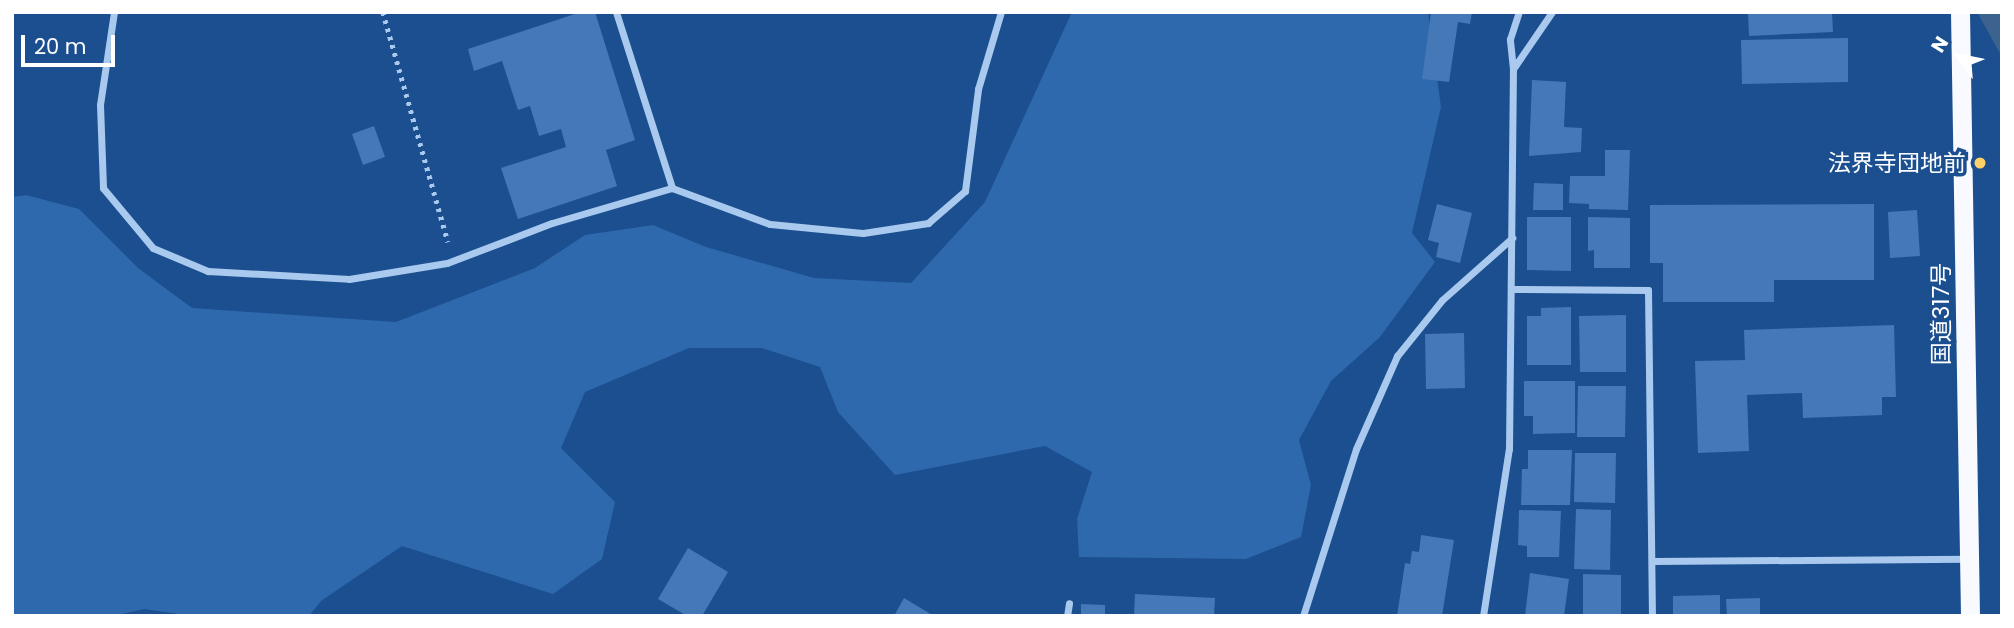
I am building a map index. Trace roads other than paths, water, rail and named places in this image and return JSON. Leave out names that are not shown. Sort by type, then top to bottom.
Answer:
[{"type":"highway","name":"国道317号","points":[[1960,12],[1965,121],[1966,559],[1970,616]]},
{"type":"street","points":[[114,12],[100,105],[103,188],[153,248],[208,271],[349,279],[453,260],[552,223],[672,188],[771,223],[863,233],[928,223],[965,191],[978,89],[1001,12]]},
{"type":"street","points":[[617,12],[672,188]]},
{"type":"street","points":[[1483,616],[1509,449],[1513,289],[1513,69],[1510,39],[1519,12]]},
{"type":"street","points":[[1513,69],[1552,12]]},
{"type":"street","points":[[1303,616],[1356,449],[1397,356],[1442,300],[1512,238]]},
{"type":"street","points":[[1513,289],[1648,290],[1652,616]]},
{"type":"street","points":[[1653,561],[1966,559]]},
{"type":"street","points":[[1068,616],[1069,603]]},
{"type":"place","name":"法界寺団地前","points":[[1980,163]]}]
